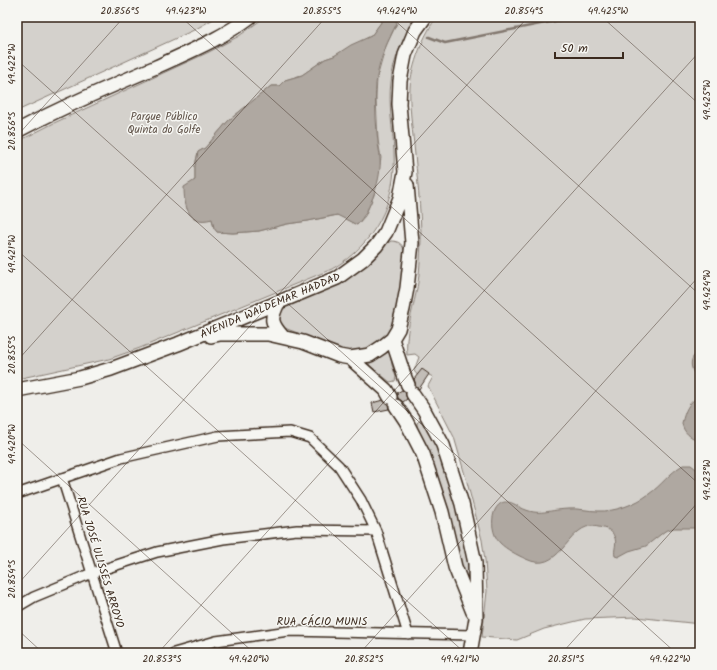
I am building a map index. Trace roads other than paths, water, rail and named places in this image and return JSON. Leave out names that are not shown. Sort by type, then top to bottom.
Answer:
[{"type":"street","points":[[17,131],[102,90],[205,45],[250,17]]},
{"type":"street","name":"AVENIDA WALDEMAR HADDAD","points":[[17,390],[80,378],[111,370],[278,303],[337,278],[351,269],[376,246],[386,232],[400,198],[406,172],[399,104],[400,81],[405,55],[416,31],[425,17]]},
{"type":"street","points":[[178,344],[220,334],[268,334],[304,342],[339,356],[350,358],[370,355],[392,339],[398,330],[401,320],[411,263],[412,243],[406,172]]},
{"type":"street","points":[[278,303],[273,313],[272,320],[282,336]]},
{"type":"street","points":[[392,339],[409,386],[443,445],[462,504],[475,563],[476,619],[470,653]]},
{"type":"street","points":[[350,358],[391,398],[406,421],[423,454],[442,512],[455,567],[476,619]]},
{"type":"street","points":[[391,398],[409,386]]},
{"type":"street","points":[[406,421],[424,410]]},
{"type":"street","points":[[17,494],[121,458],[218,436],[290,432],[310,438],[339,466],[361,500],[376,532],[396,591],[408,634]]},
{"type":"street","name":"RUA JOSÉ ULISSES ARROYO","points":[[62,478],[117,653]]},
{"type":"street","points":[[17,607],[34,597],[92,573],[157,552],[223,540],[297,530],[376,532]]},
{"type":"street","points":[[392,633],[402,616]]},
{"type":"street","name":"RUA CÁCIO MUNIS","points":[[174,653],[216,640],[289,631],[473,635]]},
{"type":"waterway","points":[[429,37],[445,43],[575,17]]},
{"type":"park label","name":"Parque Público Quinta do Golfe","points":[[164,122]]}]
